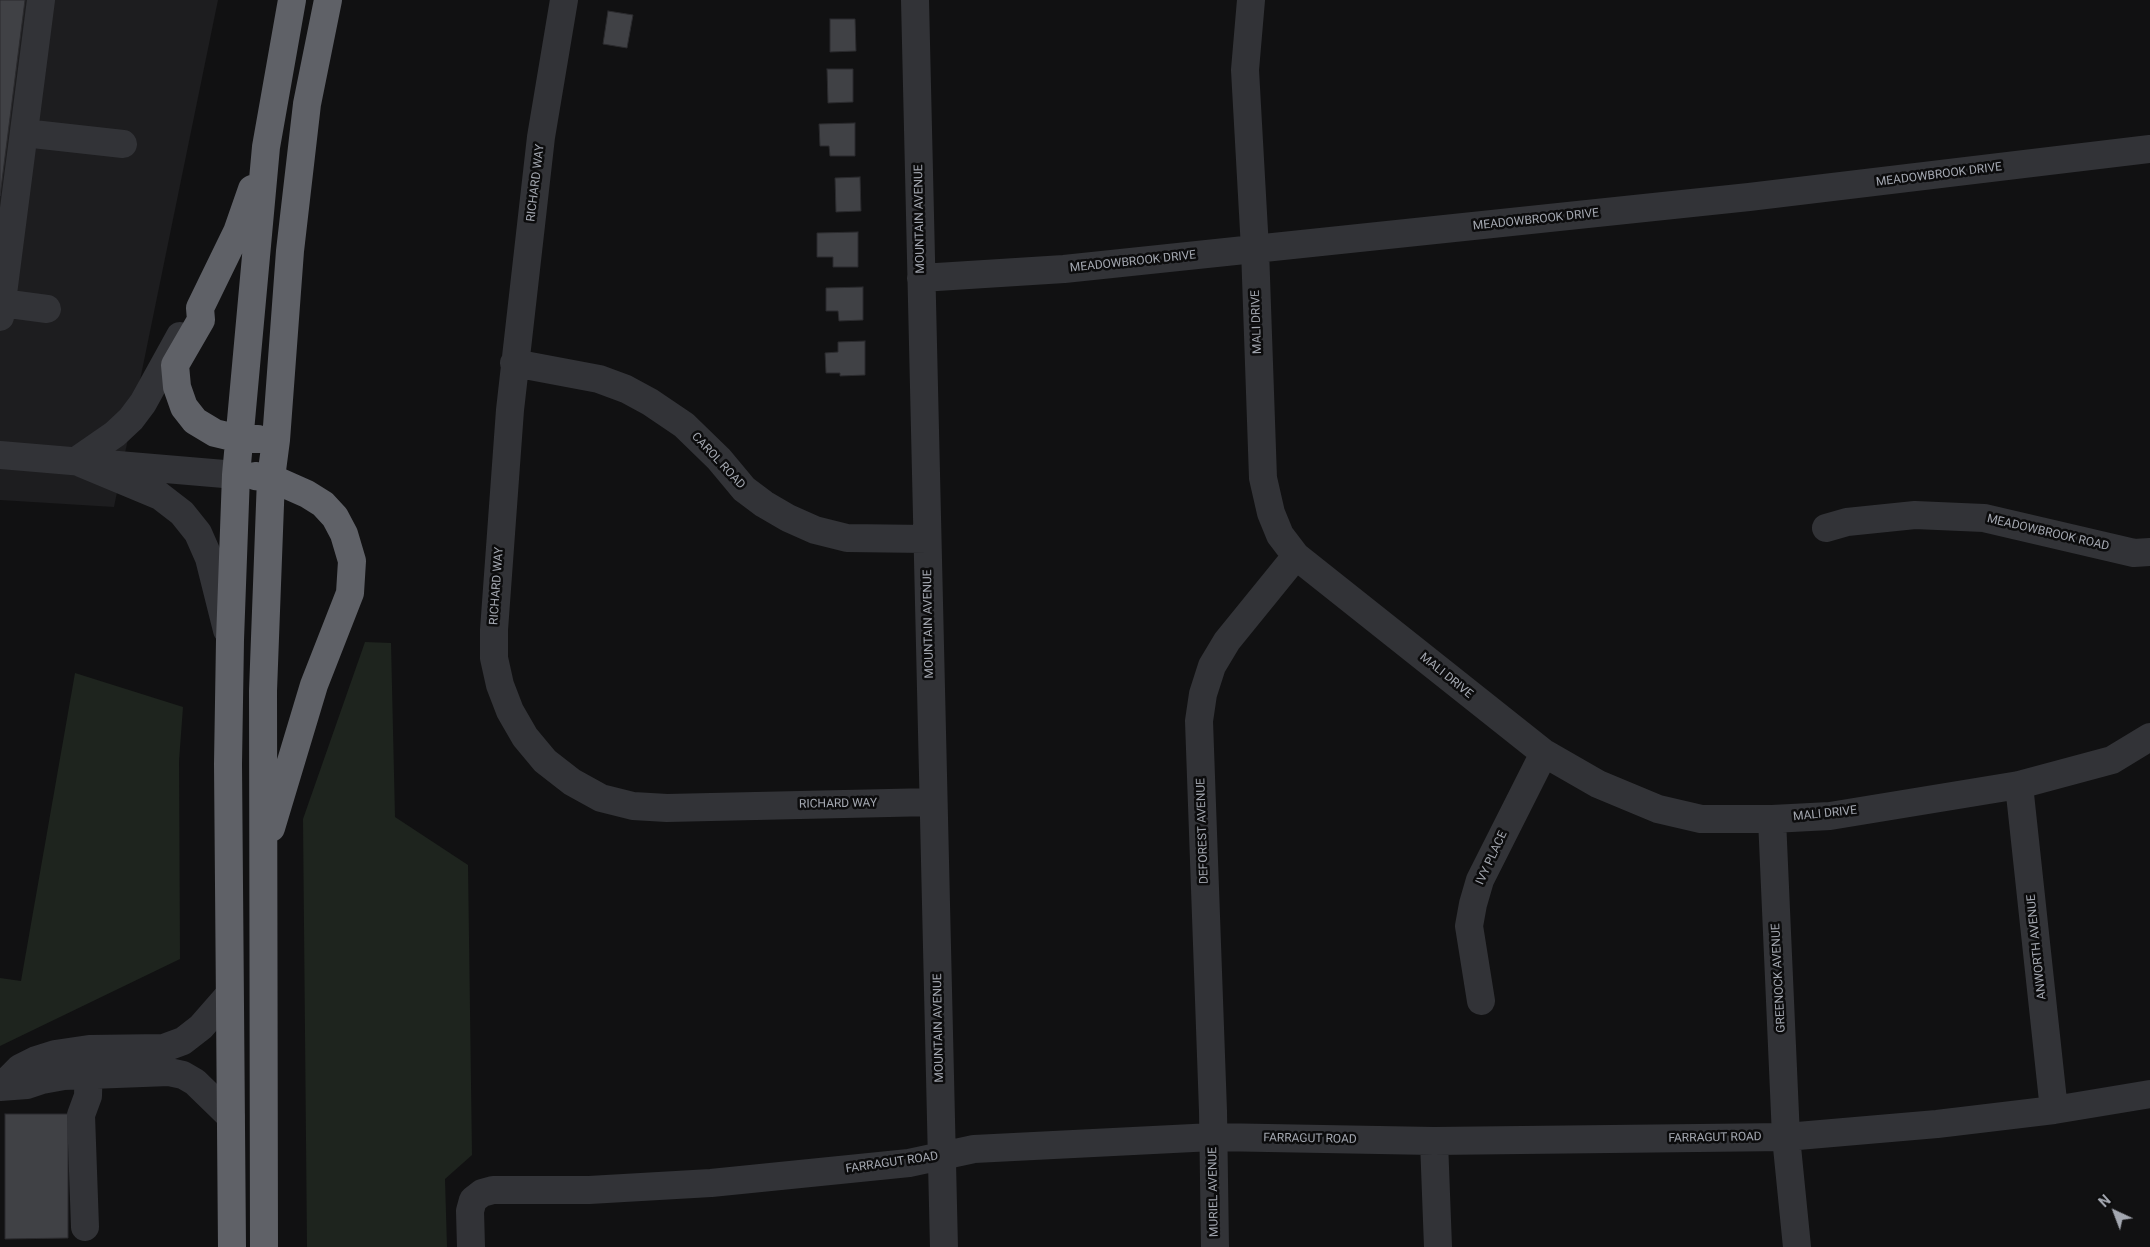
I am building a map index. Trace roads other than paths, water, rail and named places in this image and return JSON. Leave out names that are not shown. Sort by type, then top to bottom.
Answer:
[{"type":"highway","points":[[232,1247],[228,764],[236,475],[266,147],[292,0]]},
{"type":"highway","points":[[264,1247],[263,691],[271,478],[276,440],[290,251],[305,122],[328,0]]},
{"type":"highway","points":[[266,147],[237,232],[200,308],[201,320],[176,365],[177,387],[184,407],[195,421],[215,433],[240,439],[276,440]]},
{"type":"highway","points":[[236,475],[271,478],[323,504],[335,516],[344,534],[352,561],[350,593],[314,685],[263,856]]},
{"type":"street","points":[[41,0],[1,310],[47,310]]},
{"type":"street","name":"RICHARD WAY","points":[[564,0],[541,137],[514,363],[495,620],[494,658],[500,685],[510,711],[525,737],[545,761],[572,782],[602,798],[632,806],[667,808],[933,802]]},
{"type":"street","name":"MOUNTAIN AVENUE","points":[[915,0],[944,1247]]},
{"type":"street","name":"MALI DRIVE","points":[[1251,0],[1245,70],[1255,249],[1263,478],[1271,513],[1280,535],[1296,556],[1544,753],[1598,784],[1658,809],[1701,819],[1772,819],[1830,816],[2019,786],[2112,760],[2150,737]]},
{"type":"street","points":[[24,133],[123,144]]},
{"type":"street","name":"MEADOWBROOK DRIVE","points":[[921,278],[1064,269],[1739,198],[2150,150]]},
{"type":"street","points":[[76,461],[115,434],[131,419],[143,402],[193,312],[200,308]]},
{"type":"street","name":"CAROL ROAD","points":[[514,363],[599,380],[626,389],[650,402],[684,425],[719,459],[744,489],[764,504],[788,518],[815,530],[847,538],[927,539]]},
{"type":"street","points":[[0,455],[236,475]]},
{"type":"street","points":[[76,461],[160,496],[186,518],[198,533],[209,558],[230,640]]},
{"type":"street","name":"MEADOWBROOK ROAD","points":[[1826,528],[1847,522],[1915,515],[1984,518],[2134,553],[2150,552]]},
{"type":"street","name":"DEFOREST AVENUE","points":[[1213,1137],[1198,721],[1203,694],[1212,666],[1227,641],[1296,556]]},
{"type":"street","name":"IVY PLACE","points":[[1481,1001],[1469,926],[1473,904],[1480,880],[1544,753]]},
{"type":"street","name":"ANWORTH AVENUE","points":[[2019,786],[2054,1110]]},
{"type":"street","name":"GREENOCK AVENUE","points":[[1772,819],[1786,1137],[1797,1247]]},
{"type":"street","points":[[1,1087],[28,1085],[53,1066],[89,1062],[164,1048],[183,1041],[201,1027],[229,995]]},
{"type":"street","points":[[89,1062],[183,1075],[195,1082],[231,1116]]},
{"type":"street","points":[[85,1227],[82,1115],[88,1096],[89,1062]]},
{"type":"street","name":"FARRAGUT ROAD","points":[[471,1247],[470,1211],[473,1200],[482,1193],[493,1190],[589,1190],[711,1184],[909,1163],[974,1149],[1213,1137],[1434,1141],[1786,1137],[1937,1124],[2054,1110],[2150,1094]]},
{"type":"street","name":"MURIEL AVENUE","points":[[1213,1137],[1215,1247]]},
{"type":"street","points":[[1434,1141],[1438,1247]]}]
